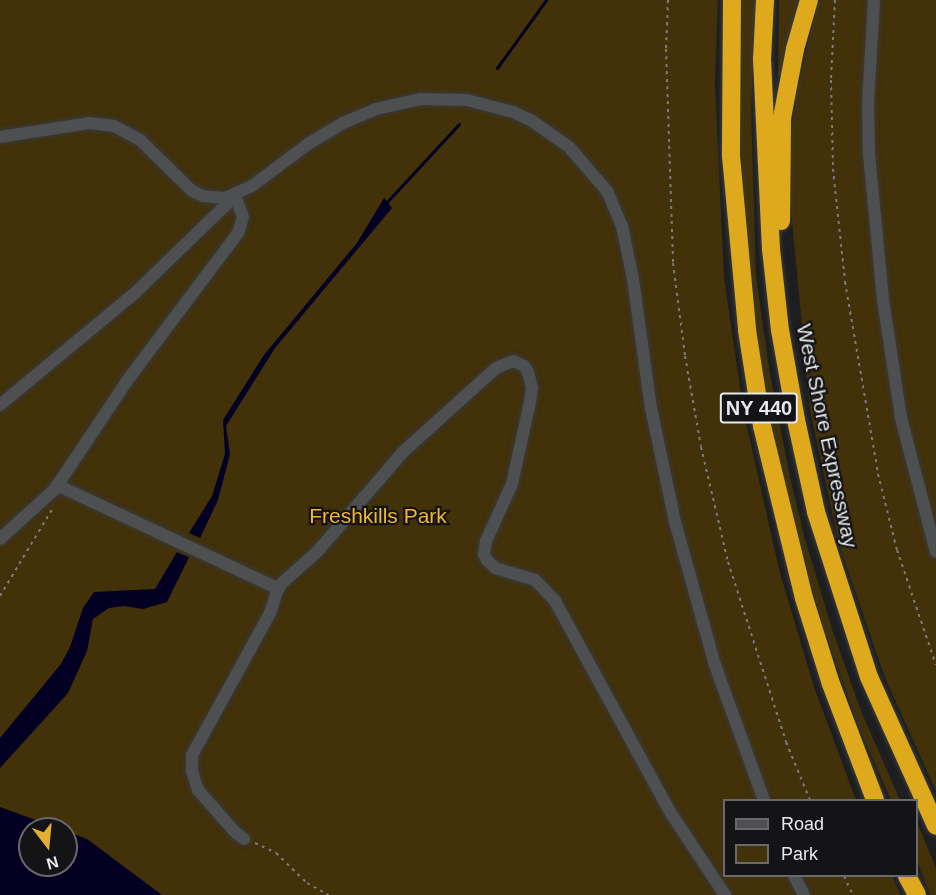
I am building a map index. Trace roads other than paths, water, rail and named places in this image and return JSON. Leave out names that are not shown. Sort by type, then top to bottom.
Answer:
[{"type":"highway","name":"NY 440","points":[[732,0],[731,156],[747,330],[762,426],[804,598],[831,684],[874,799]]},
{"type":"highway","name":"West Shore Expressway","points":[[765,0],[762,59],[771,249],[780,330],[796,420],[816,512],[869,677],[936,826]]},
{"type":"highway","points":[[796,420],[782,249],[780,172],[782,118],[795,48],[809,0]]},
{"type":"highway","points":[[908,877],[916,895]]},
{"type":"lane","points":[[874,0],[869,134],[879,265],[901,418],[936,552]]},
{"type":"lane","points":[[0,405],[135,293],[235,196],[308,144],[343,123],[376,109],[420,99],[467,100],[513,112],[553,134],[584,162],[607,191],[629,250],[651,408],[675,522],[715,665],[763,799]]},
{"type":"lane","points":[[0,136],[89,123],[114,126],[140,140],[192,191],[213,198],[235,196]]},
{"type":"lane","points":[[0,538],[57,485],[127,381],[237,233],[243,218],[235,196]]},
{"type":"lane","points":[[244,839],[198,790],[192,771],[192,755],[270,613],[279,588],[317,552],[404,452],[496,368],[513,361],[524,366],[530,378],[530,402],[512,484],[486,541],[484,554],[495,568],[535,580],[555,601],[670,812],[725,895]]},
{"type":"lane","points":[[57,485],[279,588]]},
{"type":"lane","points":[[795,877],[804,895]]},
{"type":"water","points":[[384,198],[392,208],[275,348],[226,426],[230,454],[218,500],[200,538],[189,533],[212,496],[225,454],[223,420],[264,355],[357,243]]},
{"type":"water","points":[[177,552],[189,557],[167,602],[143,609],[124,606],[109,608],[93,619],[87,651],[68,693],[0,768],[0,738],[61,664],[70,647],[83,608],[94,592],[155,589]]},
{"type":"water","points":[[0,807],[27,817],[18,817],[18,877],[78,877],[78,836],[87,839],[162,895],[0,895]]},
{"type":"waterway","points":[[497,68],[546,0]]},
{"type":"waterway","points":[[385,204],[459,124]]},
{"type":"park label","name":"Freshkills Park","points":[[378,516]]}]
